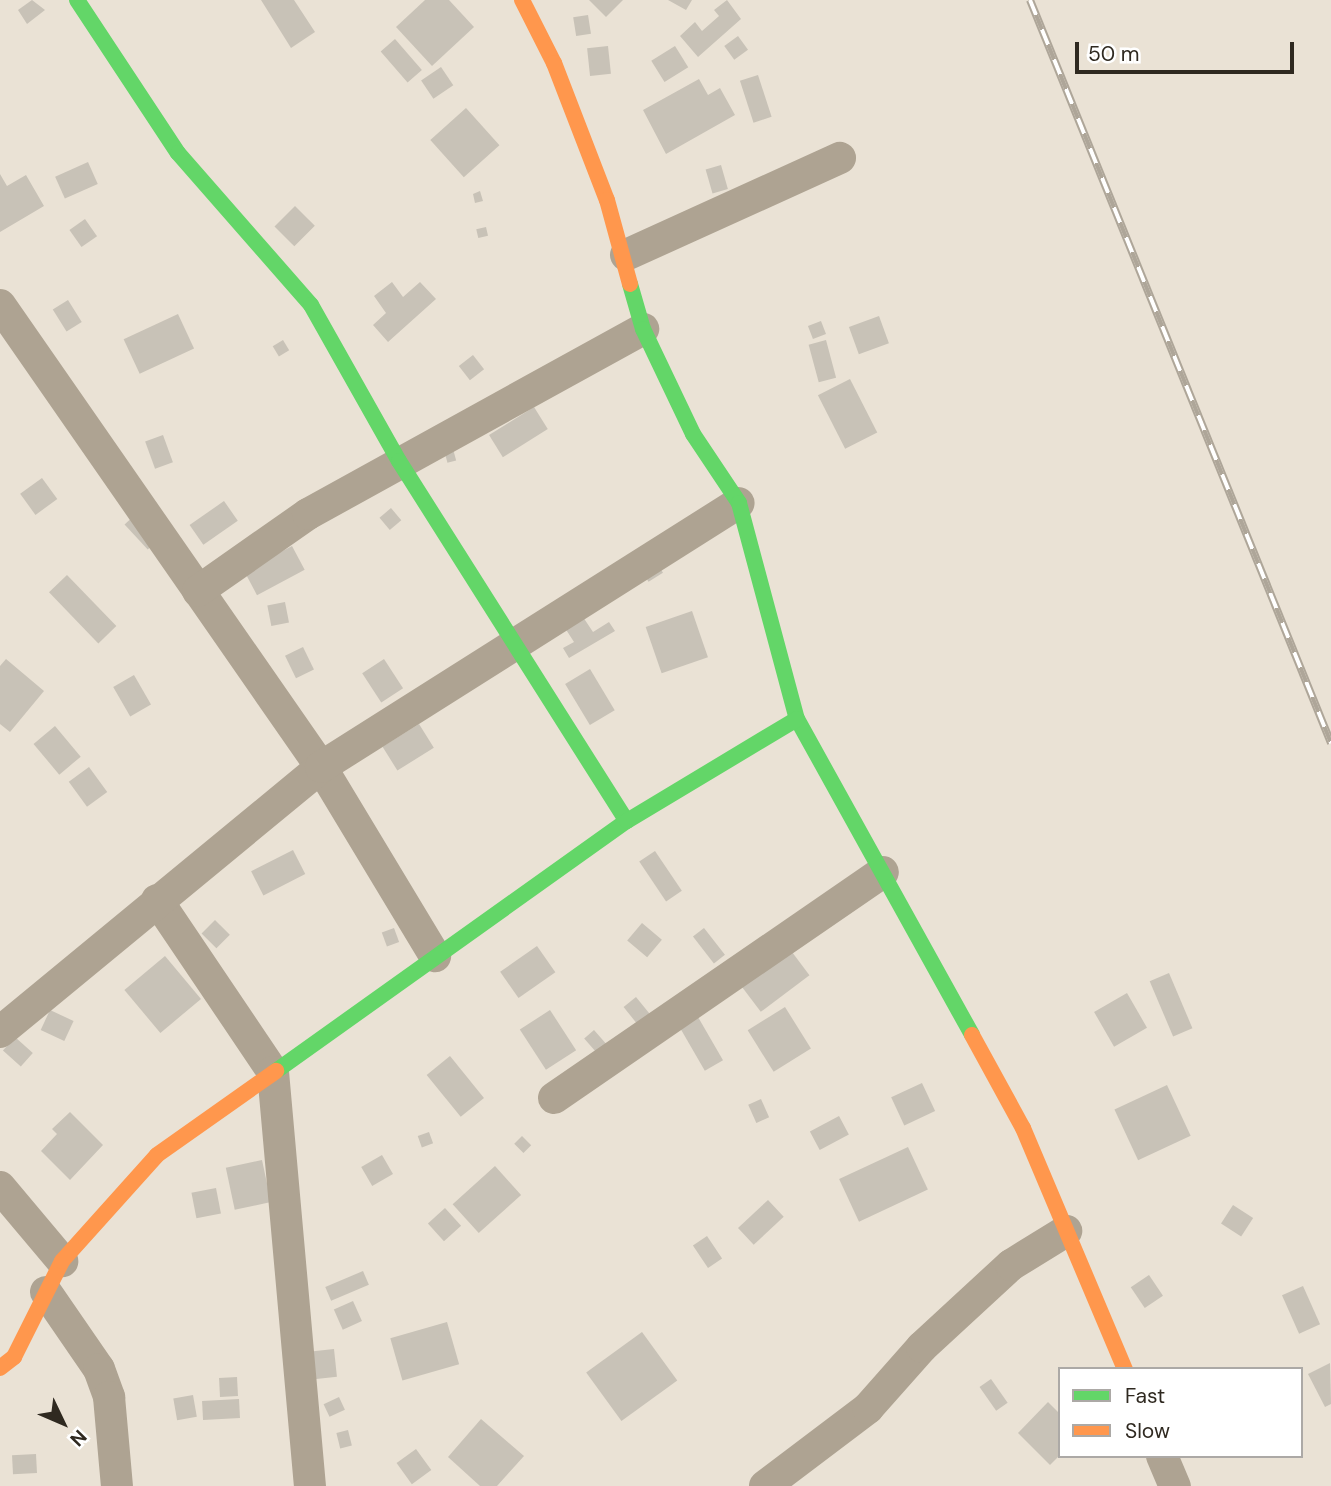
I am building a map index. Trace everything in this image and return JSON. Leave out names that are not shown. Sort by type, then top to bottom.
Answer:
[{"type":"street","points":[[77,0],[178,153],[311,305],[398,461],[627,821]]},
{"type":"street","points":[[522,0],[554,63],[626,255],[643,329],[693,434],[739,503],[797,719],[1023,1128],[1124,1367]]},
{"type":"street","points":[[626,255],[840,158]]},
{"type":"street","points":[[0,304],[321,767],[435,956]]},
{"type":"street","points":[[198,591],[308,514],[398,461],[643,329]]},
{"type":"street","points":[[0,1032],[156,900],[321,767],[739,503]]},
{"type":"street","points":[[0,1367],[14,1357],[62,1261],[157,1155],[627,821],[797,719]]},
{"type":"street","points":[[554,1098],[883,872]]},
{"type":"street","points":[[156,900],[273,1072],[310,1486]]},
{"type":"street","points":[[0,1187],[62,1261]]},
{"type":"street","points":[[765,1486],[868,1408],[922,1347],[1011,1265],[1066,1231]]},
{"type":"street","points":[[46,1292],[99,1368],[109,1398],[117,1486]]},
{"type":"street","points":[[1163,1458],[1175,1486]]},
{"type":"building","points":[[32,0],[45,10],[27,24],[18,10]]},
{"type":"building","points":[[261,0],[294,0],[315,32],[291,48]]},
{"type":"building","points":[[425,0],[449,0],[474,27],[432,66],[396,27]]},
{"type":"building","points":[[589,0],[623,0],[606,17]]},
{"type":"building","points":[[668,0],[692,0],[686,10]]},
{"type":"building","points":[[727,0],[741,19],[698,57],[680,36],[695,22],[702,31],[719,16],[714,10]]},
{"type":"building","points":[[588,15],[591,34],[576,36],[573,17]]},
{"type":"building","points":[[738,36],[748,50],[734,60],[724,46]]},
{"type":"building","points":[[395,39],[422,70],[408,82],[381,51]]},
{"type":"building","points":[[608,46],[611,74],[590,76],[587,48]]},
{"type":"building","points":[[675,46],[688,67],[665,82],[651,61]]},
{"type":"building","points":[[441,67],[453,85],[433,99],[421,80]]},
{"type":"building","points":[[758,75],[772,117],[754,123],[740,81]]},
{"type":"building","points":[[699,79],[708,95],[720,88],[735,115],[666,154],[643,110]]},
{"type":"building","points":[[466,108],[499,145],[464,177],[430,140]]},
{"type":"building","points":[[88,162],[98,184],[65,199],[55,177]]},
{"type":"building","points":[[721,165],[728,189],[713,193],[706,169]]},
{"type":"building","points":[[0,174],[7,186],[26,175],[44,206],[0,232]]},
{"type":"building","points":[[480,191],[483,201],[475,203],[473,194]]},
{"type":"building","points":[[295,206],[315,226],[294,246],[274,227]]},
{"type":"building","points":[[85,219],[97,236],[81,247],[69,230]]},
{"type":"building","points":[[486,227],[488,236],[478,238],[476,229]]},
{"type":"building","points":[[392,282],[403,297],[420,282],[436,299],[388,342],[373,325],[386,313],[374,296]]},
{"type":"building","points":[[68,300],[82,322],[67,332],[53,310]]},
{"type":"building","points":[[178,314],[194,348],[140,374],[124,339]]},
{"type":"building","points":[[879,316],[889,343],[859,354],[849,327]]},
{"type":"building","points":[[821,321],[826,334],[813,339],[808,326]]},
{"type":"building","points":[[283,340],[289,350],[279,356],[273,346]]},
{"type":"building","points":[[826,340],[836,378],[819,382],[809,345]]},
{"type":"building","points":[[473,355],[484,369],[470,380],[459,366]]},
{"type":"building","points":[[850,379],[877,432],[845,449],[818,395]]},
{"type":"building","points":[[534,407],[548,429],[503,457],[489,435]]},
{"type":"building","points":[[163,435],[173,462],[155,469],[145,441]]},
{"type":"building","points":[[452,445],[456,460],[447,463],[443,447]]},
{"type":"building","points":[[42,478],[57,499],[35,515],[20,494]]},
{"type":"building","points":[[224,501],[238,521],[203,545],[190,525]]},
{"type":"building","points":[[391,508],[401,520],[390,530],[380,518]]},
{"type":"building","points":[[137,513],[160,538],[148,549],[125,525]]},
{"type":"building","points":[[292,546],[305,570],[257,595],[244,571]]},
{"type":"building","points":[[655,560],[663,573],[649,582],[641,569]]},
{"type":"building","points":[[67,575],[116,626],[98,643],[49,592]]},
{"type":"building","points":[[285,602],[289,623],[271,626],[267,605]]},
{"type":"building","points":[[692,611],[708,657],[662,673],[646,627]]},
{"type":"building","points":[[583,617],[593,632],[609,622],[615,631],[569,658],[563,648],[574,642],[565,628]]},
{"type":"building","points":[[303,647],[314,669],[296,678],[285,656]]},
{"type":"building","points":[[6,659],[44,691],[10,732],[0,724],[0,666]]},
{"type":"building","points":[[384,659],[403,688],[381,703],[362,673]]},
{"type":"building","points":[[590,669],[615,710],[590,725],[565,684]]},
{"type":"building","points":[[134,675],[151,704],[130,716],[113,687]]},
{"type":"building","points":[[419,724],[434,748],[397,771],[383,747]]},
{"type":"building","points":[[55,726],[81,757],[59,775],[34,744]]},
{"type":"building","points":[[89,767],[107,792],[87,807],[69,782]]},
{"type":"building","points":[[293,850],[305,874],[263,895],[251,871]]},
{"type":"building","points":[[655,851],[682,891],[666,901],[639,862]]},
{"type":"building","points":[[215,920],[230,935],[216,948],[202,933]]},
{"type":"building","points":[[642,923],[662,940],[647,957],[627,941]]},
{"type":"building","points":[[394,928],[399,942],[387,947],[382,932]]},
{"type":"building","points":[[704,928],[725,955],[714,963],[693,937]]},
{"type":"building","points":[[786,944],[809,975],[761,1012],[737,981]]},
{"type":"building","points":[[537,946],[555,972],[518,998],[500,972]]},
{"type":"building","points":[[165,956],[201,999],[160,1033],[124,990]]},
{"type":"building","points":[[1169,973],[1192,1028],[1173,1036],[1150,981]]},
{"type":"building","points":[[1127,993],[1147,1028],[1114,1047],[1094,1012]]},
{"type":"building","points":[[636,997],[650,1014],[637,1024],[624,1007]]},
{"type":"building","points":[[785,1007],[811,1049],[774,1072],[748,1030]]},
{"type":"building","points":[[50,1010],[74,1021],[64,1041],[41,1030]]},
{"type":"building","points":[[550,1010],[576,1050],[546,1070],[520,1030]]},
{"type":"building","points":[[698,1017],[723,1060],[705,1071],[680,1028]]},
{"type":"building","points":[[594,1030],[607,1045],[597,1054],[584,1039]]},
{"type":"building","points":[[15,1037],[33,1053],[21,1066],[3,1050]]},
{"type":"building","points":[[450,1056],[484,1098],[461,1117],[427,1075]]},
{"type":"building","points":[[922,1083],[935,1111],[904,1125],[891,1097]]},
{"type":"building","points":[[1167,1085],[1191,1136],[1138,1160],[1114,1110]]},
{"type":"building","points":[[761,1099],[769,1117],[756,1123],[748,1105]]},
{"type":"building","points":[[70,1112],[103,1145],[70,1180],[41,1151],[57,1134],[52,1129]]},
{"type":"building","points":[[839,1116],[849,1135],[820,1150],[810,1131]]},
{"type":"building","points":[[429,1132],[433,1143],[422,1147],[418,1136]]},
{"type":"building","points":[[522,1136],[531,1145],[523,1153],[514,1144]]},
{"type":"building","points":[[908,1147],[928,1190],[859,1222],[839,1179]]},
{"type":"building","points":[[382,1155],[393,1174],[372,1186],[361,1167]]},
{"type":"building","points":[[262,1160],[271,1202],[235,1210],[226,1168]]},
{"type":"building","points":[[495,1166],[521,1195],[479,1233],[453,1204]]},
{"type":"building","points":[[216,1188],[221,1214],[196,1218],[191,1193]]},
{"type":"building","points":[[768,1200],[784,1217],[754,1245],[738,1228]]},
{"type":"building","points":[[1233,1205],[1253,1218],[1241,1237],[1221,1223]]},
{"type":"building","points":[[445,1208],[461,1226],[444,1241],[428,1223]]},
{"type":"building","points":[[707,1236],[722,1258],[708,1268],[693,1246]]},
{"type":"building","points":[[363,1271],[369,1285],[331,1301],[325,1287]]},
{"type":"building","points":[[1149,1275],[1163,1296],[1145,1308],[1131,1287]]},
{"type":"building","points":[[1303,1286],[1320,1324],[1299,1334],[1282,1295]]},
{"type":"building","points":[[353,1301],[362,1321],[343,1330],[334,1310]]},
{"type":"building","points":[[447,1322],[459,1364],[402,1381],[390,1338]]},
{"type":"building","points":[[642,1332],[677,1381],[621,1421],[586,1373]]},
{"type":"building","points":[[334,1349],[337,1377],[314,1379],[311,1351]]},
{"type":"building","points":[[1330,1363],[1331,1404],[1325,1407],[1308,1374]]},
{"type":"building","points":[[237,1377],[238,1396],[220,1397],[219,1378]]},
{"type":"building","points":[[991,1379],[1008,1403],[996,1411],[980,1387]]},
{"type":"building","points":[[193,1395],[197,1417],[177,1420],[173,1398]]},
{"type":"building","points":[[339,1397],[345,1410],[330,1417],[324,1404]]},
{"type":"building","points":[[239,1399],[240,1418],[203,1420],[202,1401]]},
{"type":"building","points":[[1048,1402],[1058,1412],[1058,1457],[1050,1465],[1018,1433]]},
{"type":"building","points":[[481,1419],[524,1456],[497,1486],[480,1486],[448,1457]]},
{"type":"building","points":[[348,1430],[352,1446],[340,1448],[336,1433]]},
{"type":"building","points":[[416,1449],[431,1470],[412,1484],[397,1463]]},
{"type":"building","points":[[36,1454],[37,1473],[13,1474],[12,1455]]},
{"type":"railway","points":[[1030,0],[1331,743]]},
{"type":"traffic: fast","points":[[77,0],[178,153],[311,305],[399,461],[627,821]]},
{"type":"traffic: fast","points":[[630,284],[643,329],[693,434],[739,503],[797,719],[972,1035]]},
{"type":"traffic: fast","points":[[276,1071],[627,821],[797,719]]},
{"type":"traffic: slow","points":[[522,0],[554,63],[607,200],[630,284]]},
{"type":"traffic: slow","points":[[972,1035],[1023,1128],[1124,1367]]},
{"type":"traffic: slow","points":[[0,1368],[14,1357],[62,1261],[157,1155],[276,1071]]}]
